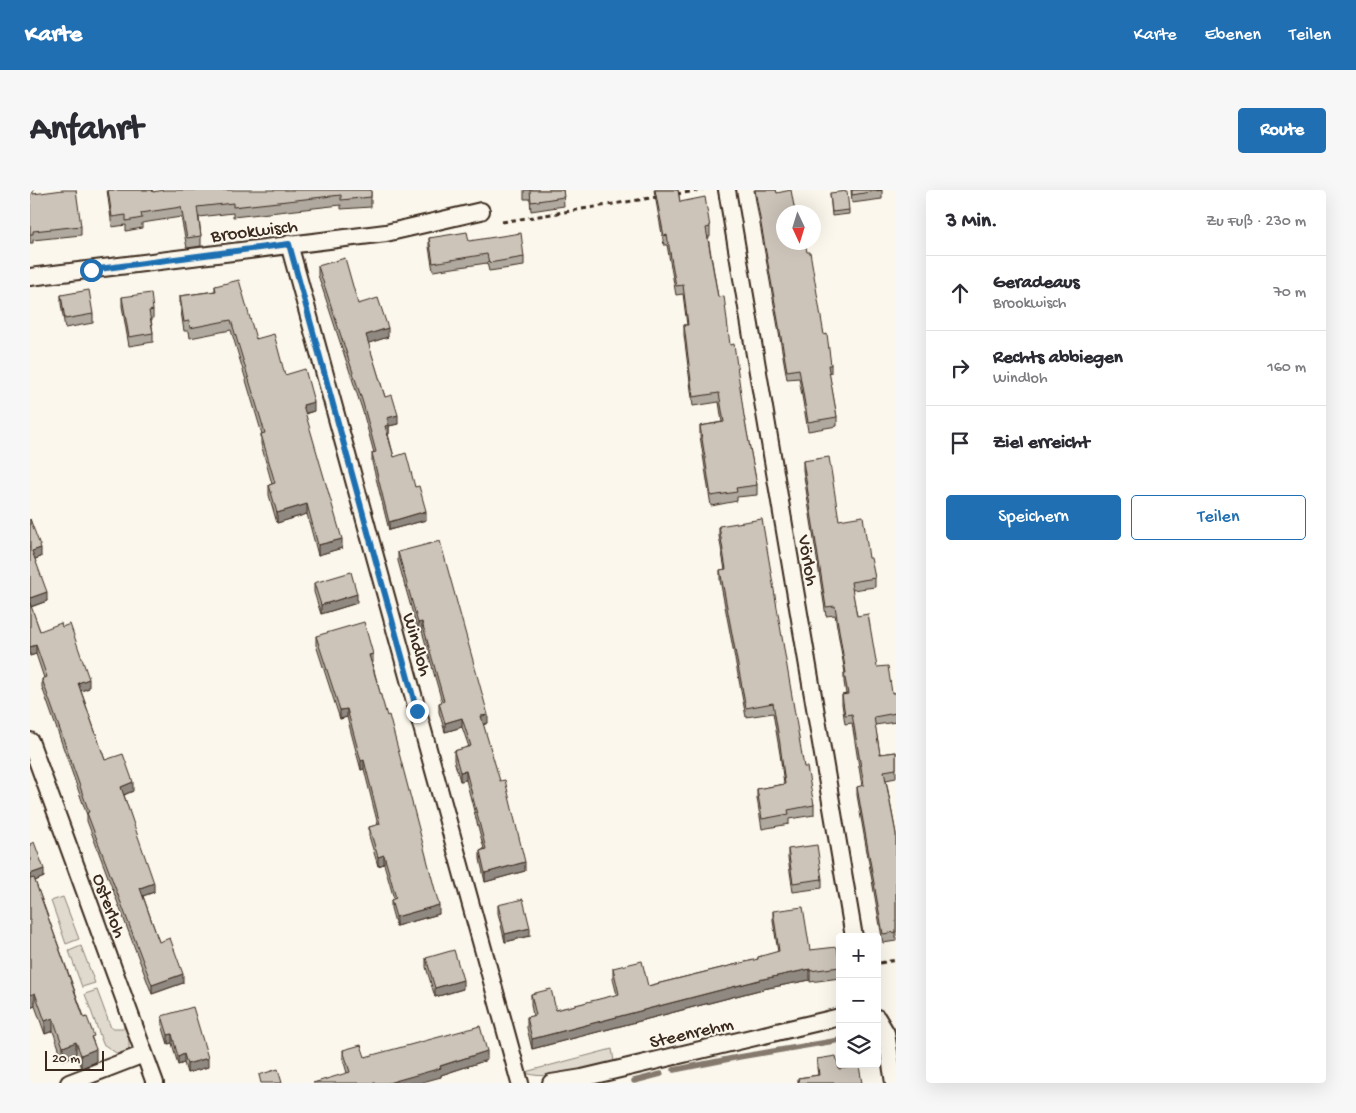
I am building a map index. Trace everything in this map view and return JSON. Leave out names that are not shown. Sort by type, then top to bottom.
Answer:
[{"type":"street","name":"Vörloh","points":[[727,190],[853,933]]},
{"type":"street","name":"Brookwisch","points":[[30,277],[289,244],[386,234],[481,211]]},
{"type":"street","name":"Windloh","points":[[289,244],[520,1083]]},
{"type":"street","name":"Osterloh","points":[[30,741],[155,1083]]},
{"type":"street","name":"Steenrehm","points":[[551,1083],[582,1078],[836,1018]]},
{"type":"street","points":[[880,1023],[886,1033],[894,1083]]},
{"type":"street","points":[[69,1083],[144,1054]]},
{"type":"path","points":[[674,195],[703,190]]},
{"type":"path","points":[[502,222],[665,196]]},
{"type":"path","points":[[881,963],[896,960]]},
{"type":"shaded area","points":[[63,897],[79,939],[66,944],[51,901]]},
{"type":"shaded area","points":[[81,946],[95,983],[82,987],[69,951]]},
{"type":"shaded area","points":[[97,990],[111,1028],[125,1028],[129,1036],[129,1049],[122,1057],[103,1044],[85,994]]},
{"type":"shaded area","points":[[612,1049],[614,1061],[556,1075],[543,1076],[525,1072]]},
{"type":"building","points":[[30,190],[33,190],[33,194],[76,190],[81,226],[33,231],[33,234],[30,234]]},
{"type":"building","points":[[108,190],[152,190],[153,192],[164,190],[371,190],[371,197],[341,200],[341,195],[233,207],[233,203],[197,207],[201,236],[187,238],[181,207],[141,213],[142,218],[126,221],[126,215],[112,217]]},
{"type":"building","points":[[530,190],[563,190],[564,197],[531,202]]},
{"type":"building","points":[[655,190],[678,190],[680,202],[705,197],[710,227],[706,228],[718,297],[724,296],[730,345],[734,344],[744,416],[757,485],[736,488],[737,492],[711,496],[700,426],[724,422],[719,393],[693,397],[684,325],[688,325],[683,285],[676,286],[667,235],[664,236]]},
{"type":"building","points":[[755,190],[776,190],[777,193],[791,190],[794,205],[776,205],[776,250],[807,250],[807,252],[810,252],[824,335],[827,334],[831,365],[828,365],[837,417],[808,422],[799,369],[787,371]]},
{"type":"building","points":[[852,190],[882,190],[852,195]]},
{"type":"building","points":[[847,191],[849,210],[832,212],[830,193]]},
{"type":"building","points":[[467,232],[469,241],[521,233],[524,257],[489,263],[487,254],[433,263],[429,238]]},
{"type":"building","points":[[345,258],[358,304],[378,298],[388,328],[366,335],[385,397],[392,395],[398,415],[387,418],[389,425],[385,426],[394,457],[406,453],[415,487],[419,486],[426,511],[389,522],[372,453],[376,452],[363,403],[318,266]]},
{"type":"building","points":[[239,280],[256,339],[274,334],[285,375],[305,369],[314,402],[303,405],[342,539],[318,545],[307,504],[277,513],[269,485],[275,483],[261,434],[265,433],[231,320],[190,328],[189,321],[184,322],[180,296],[216,291],[215,286]]},
{"type":"building","points":[[89,290],[93,314],[65,319],[61,295]]},
{"type":"building","points":[[151,293],[153,310],[149,311],[153,333],[129,337],[122,297]]},
{"type":"building","points":[[829,457],[839,520],[863,516],[869,558],[871,558],[875,578],[851,582],[857,616],[868,614],[877,667],[888,666],[892,693],[896,693],[896,713],[874,717],[880,754],[896,752],[896,769],[884,771],[896,834],[896,932],[883,934],[857,787],[864,785],[852,714],[845,715],[842,695],[848,694],[835,606],[826,607],[803,461]]},
{"type":"building","points":[[30,519],[41,548],[32,551],[47,592],[30,598]]},
{"type":"building","points":[[762,519],[804,767],[807,767],[814,805],[788,810],[789,814],[762,819],[757,789],[785,784],[780,744],[773,703],[746,708],[720,570],[726,569],[719,526]]},
{"type":"building","points":[[440,541],[488,715],[481,716],[500,781],[505,780],[525,862],[485,873],[480,851],[486,849],[466,771],[460,772],[454,751],[471,746],[462,718],[445,723],[439,703],[444,701],[422,622],[418,623],[398,552]]},
{"type":"building","points":[[351,572],[357,594],[321,605],[314,583]]},
{"type":"building","points":[[30,603],[40,631],[61,623],[62,627],[70,624],[89,679],[78,683],[105,760],[123,754],[133,782],[121,787],[154,883],[140,888],[159,942],[170,938],[183,974],[152,985],[87,813],[89,812],[42,679],[47,677],[36,645],[30,647]]},
{"type":"building","points":[[364,622],[373,654],[369,655],[387,716],[389,715],[439,905],[396,917],[391,900],[396,898],[384,855],[378,857],[369,827],[380,824],[364,760],[361,761],[347,709],[340,710],[316,636]]},
{"type":"building","points":[[34,842],[44,869],[30,874],[30,844]]},
{"type":"building","points":[[817,845],[822,879],[793,883],[788,849]]},
{"type":"building","points":[[34,878],[84,1018],[87,1017],[94,1036],[91,1037],[96,1049],[81,1055],[76,1042],[63,1047],[53,1018],[45,1021],[35,993],[30,995],[30,879]]},
{"type":"building","points":[[523,899],[530,928],[505,934],[498,905]]},
{"type":"building","points":[[803,907],[810,950],[836,947],[836,968],[810,971],[810,969],[763,979],[532,1039],[527,1017],[536,1015],[531,994],[551,989],[556,1010],[619,994],[613,968],[642,961],[648,986],[758,959],[758,957],[779,951],[773,911]]},
{"type":"building","points":[[454,950],[463,980],[435,988],[426,958]]},
{"type":"building","points":[[193,1007],[208,1058],[187,1064],[184,1054],[178,1057],[172,1034],[168,1035],[162,1016]]},
{"type":"building","points":[[480,1026],[487,1051],[440,1066],[441,1068],[388,1083],[313,1083],[350,1072],[343,1050],[361,1045],[365,1057]]},
{"type":"building","points":[[836,1056],[836,1068],[859,1068],[862,1083],[799,1083],[798,1078],[819,1075],[817,1059]]},
{"type":"building","points":[[278,1069],[282,1083],[261,1083],[259,1075]]},
{"type":"waterway","points":[[674,1070],[836,1041]]},
{"type":"waterway","points":[[634,1081],[661,1074]]},
{"type":"route","points":[[91,270],[289,244],[292,262],[417,711]]}]
